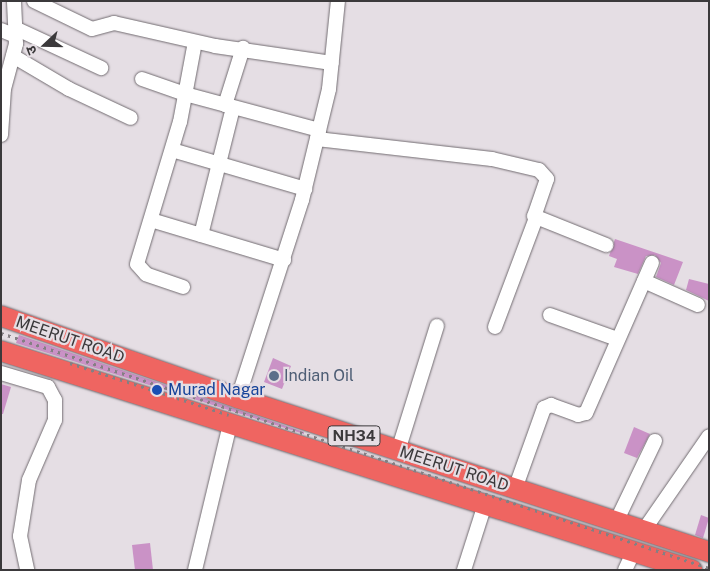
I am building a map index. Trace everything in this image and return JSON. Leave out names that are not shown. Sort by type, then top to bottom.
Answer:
[{"type":"highway","name":"MEERUT ROAD","points":[[1,316],[321,426],[709,552]]},
{"type":"highway","name":"MEERUT ROAD","points":[[1,351],[485,504],[638,558],[686,569]]},
{"type":"highway","points":[[312,450],[321,426]]},
{"type":"street","points":[[1,135],[4,76],[13,56],[16,33],[14,1]]},
{"type":"street","points":[[34,1],[92,29],[114,23],[194,42],[332,63]]},
{"type":"street","points":[[238,398],[284,260],[305,189],[332,63],[338,1]]},
{"type":"street","points":[[1,30],[16,33],[101,68]]},
{"type":"street","points":[[183,286],[138,268],[186,94],[194,42]]},
{"type":"street","points":[[200,235],[219,165],[229,106],[243,48]]},
{"type":"street","points":[[13,56],[69,89],[131,118]]},
{"type":"street","points":[[142,79],[318,134],[478,157],[539,170],[547,179],[533,213],[536,218],[606,246]]},
{"type":"street","points":[[172,150],[305,189]]},
{"type":"street","points":[[495,327],[536,218]]},
{"type":"street","points":[[151,220],[284,260]]},
{"type":"street","points":[[515,489],[544,408],[548,405],[584,414],[652,263]]},
{"type":"street","points":[[644,281],[698,305]]},
{"type":"street","points":[[550,315],[617,340]]},
{"type":"street","points":[[398,451],[438,326]]},
{"type":"street","points":[[1,373],[48,387],[55,400],[55,420],[29,480],[20,536],[27,570]]},
{"type":"street","points":[[194,570],[230,424]]},
{"type":"street","points":[[644,530],[709,436]]},
{"type":"street","points":[[616,522],[655,441]]},
{"type":"street","points":[[464,570],[485,504]]},
{"type":"street","points":[[625,570],[638,558]]},
{"type":"building","points":[[615,239],[683,262],[674,285],[656,277],[661,263],[655,255],[646,256],[638,274],[614,267],[617,259],[609,256]]},
{"type":"building","points":[[689,279],[709,284],[709,301],[686,290]]},
{"type":"building","points":[[19,335],[304,432],[304,434],[16,343]]},
{"type":"building","points":[[273,358],[291,366],[282,389],[264,382]]},
{"type":"building","points":[[1,384],[11,387],[3,414],[1,414]]},
{"type":"building","points":[[634,427],[650,434],[637,458],[624,453]]},
{"type":"building","points":[[701,515],[709,518],[703,538],[695,535]]},
{"type":"building","points":[[150,543],[153,570],[135,570],[132,545]]},
{"type":"railway","points":[[1,333],[709,568]]},
{"type":"railway","points":[[70,363],[229,415]]},
{"type":"place","name":"Indian Oil","points":[[274,376]]},
{"type":"place","name":"Murad Nagar","points":[[157,390]]}]
